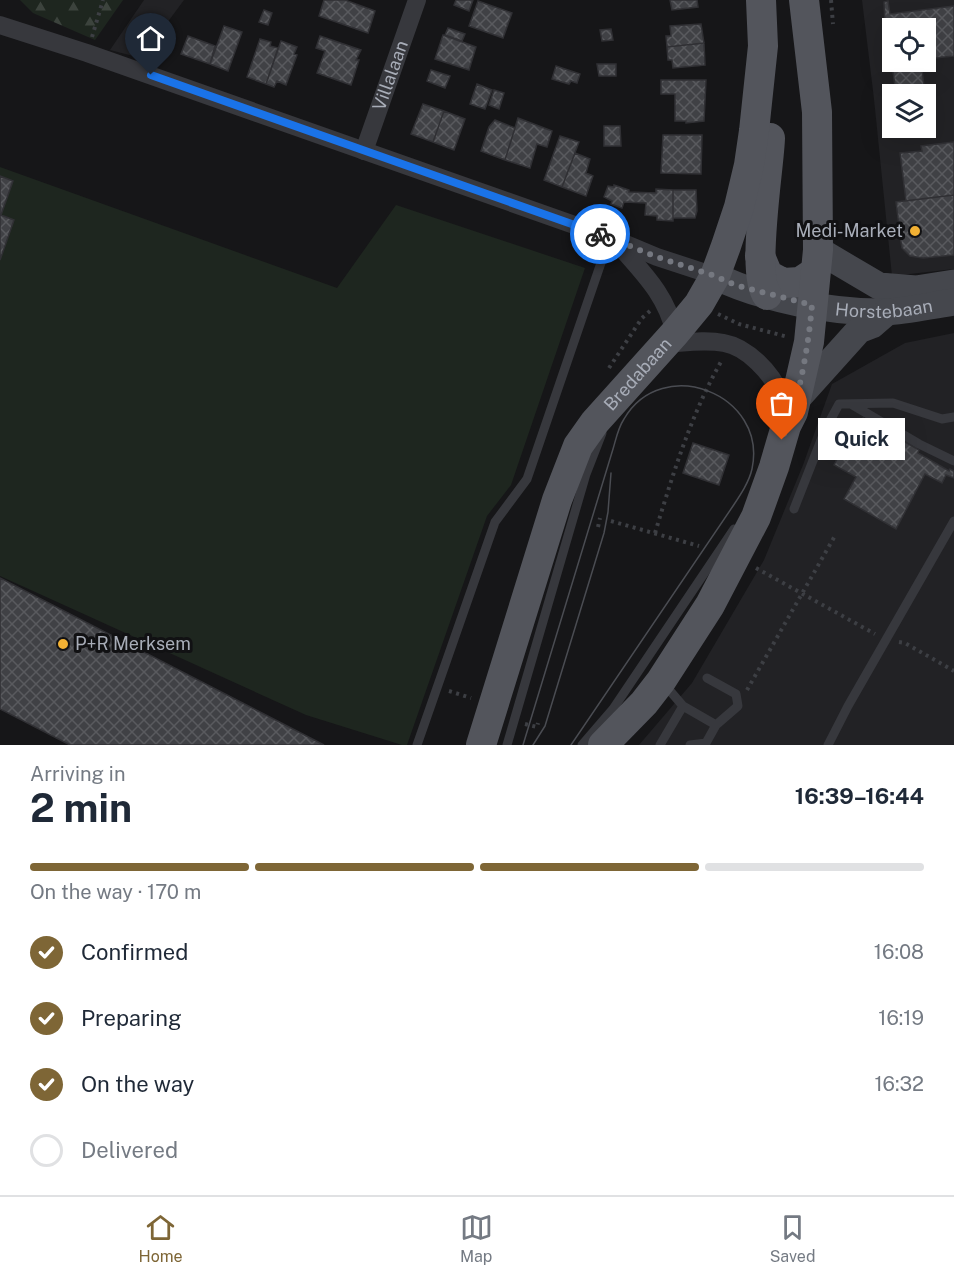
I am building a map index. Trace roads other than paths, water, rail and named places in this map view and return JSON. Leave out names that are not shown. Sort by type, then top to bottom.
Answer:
[{"type":"main road","name":"Bredabaan","points":[[481,745],[567,473],[584,437],[699,304],[715,276],[736,215],[749,165],[764,46],[761,0]]},
{"type":"main road","points":[[603,745],[644,703],[661,681],[710,605],[756,517],[791,413],[809,342],[817,261],[817,112],[804,0]]},
{"type":"main road","points":[[764,46],[771,112],[760,256],[763,290],[767,295]]},
{"type":"main road","points":[[760,256],[768,275],[783,283],[800,282],[817,261]]},
{"type":"street","name":"Villalaan","points":[[364,151],[417,0]]},
{"type":"street","points":[[0,25],[87,53],[715,276]]},
{"type":"street","points":[[614,239],[650,280],[665,302],[670,338],[731,345],[753,359],[774,382],[791,413],[859,330],[872,326],[887,312]]},
{"type":"street","points":[[817,261],[879,286],[916,289],[954,283]]},
{"type":"street","name":"Horstebaan","points":[[715,276],[767,295],[849,311],[887,312],[954,302]]},
{"type":"lane","points":[[417,745],[495,522],[527,479],[603,257],[614,239]]},
{"type":"lane","points":[[794,509],[825,430],[839,404],[893,403],[942,419],[954,417]]},
{"type":"lane","points":[[850,404],[918,444],[954,461]]},
{"type":"lane","points":[[507,745],[586,474],[600,439],[609,407]]},
{"type":"lane","points":[[750,508],[769,483]]},
{"type":"lane","points":[[582,745],[613,709],[744,517]]},
{"type":"lane","points":[[828,745],[954,521]]},
{"type":"lane","points":[[690,745],[705,744],[716,725],[738,706],[736,694],[706,678]]},
{"type":"lane","points":[[661,681],[683,706],[716,725]]},
{"type":"lane","points":[[660,745],[683,706]]},
{"type":"tram line","points":[[523,745],[622,422],[641,399],[662,388],[685,386],[708,391],[729,403],[744,420],[753,443],[752,469],[749,479],[571,745]]},
{"type":"tram line","points":[[533,745],[545,726],[604,533],[611,473]]},
{"type":"place","name":"Medi-Market","points":[[915,231]]},
{"type":"place","name":"Quick","points":[[782,440]]},
{"type":"place","name":"P+R Merksem","points":[[63,644]]}]
